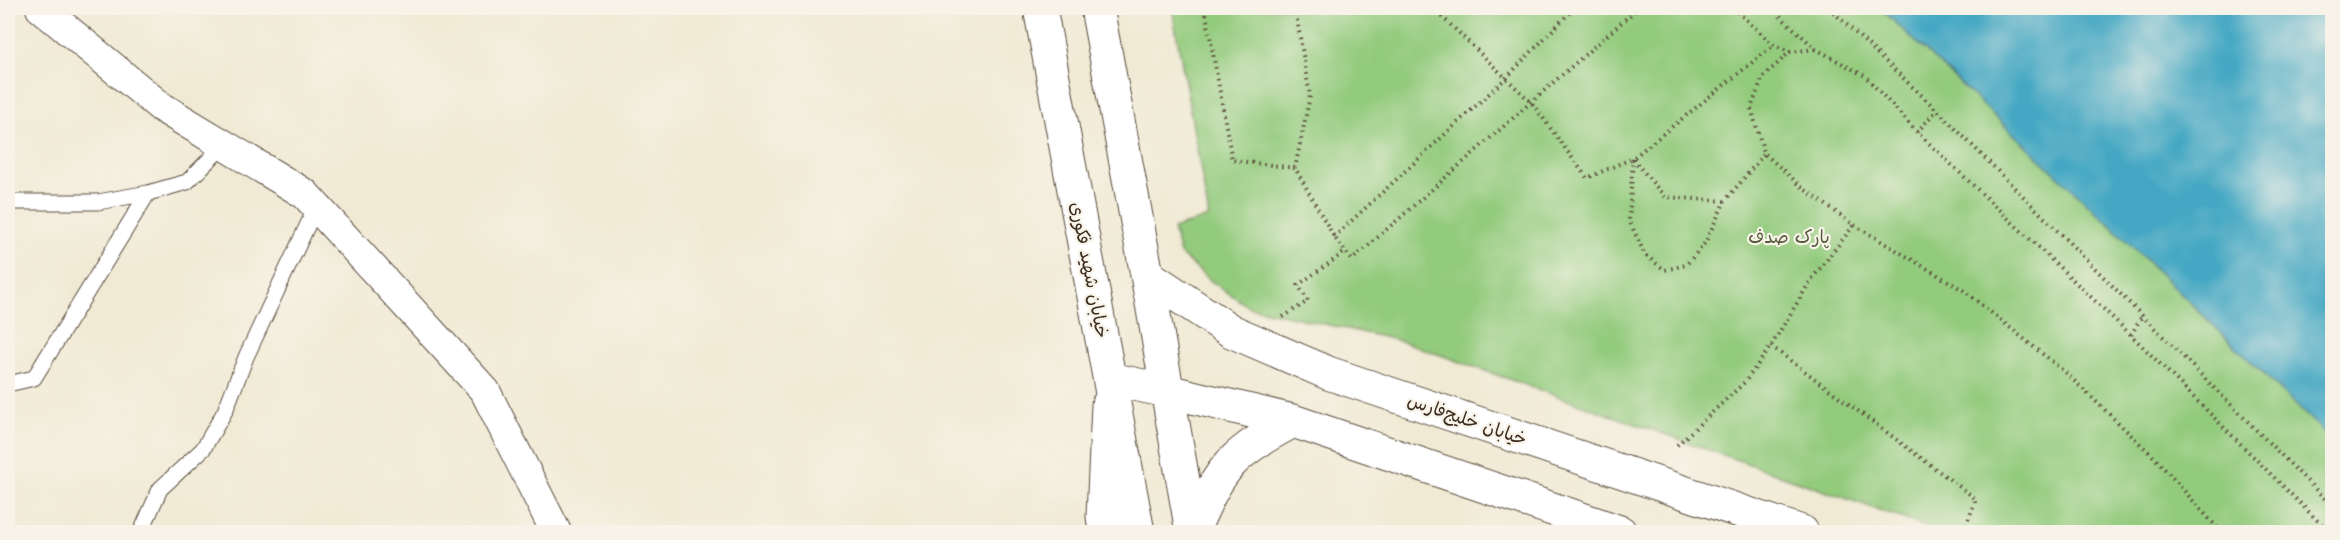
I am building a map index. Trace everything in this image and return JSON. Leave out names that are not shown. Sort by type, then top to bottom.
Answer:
[{"type":"main road","name":"خیابان شهید فکوری","points":[[1040,8],[1138,532]]},
{"type":"main road","points":[[1097,8],[1192,532]]},
{"type":"main road","name":"خیابان خلیج‌فارس","points":[[1147,275],[1231,332],[1328,373],[1802,532]]},
{"type":"main road","points":[[1105,532],[1103,516],[1110,379],[1293,421],[1620,532]]},
{"type":"main road","points":[[1192,532],[1210,492],[1231,463],[1253,444],[1293,421]]},
{"type":"street","points":[[41,8],[161,107],[305,194],[485,391],[556,532]]},
{"type":"lane","points":[[8,202],[98,202],[148,193],[187,182],[224,145]]},
{"type":"lane","points":[[8,384],[34,378],[148,193]]},
{"type":"lane","points":[[141,532],[160,489],[203,449],[225,411],[246,357],[316,207]]},
{"type":"path","points":[[1205,8],[1232,160],[1295,168]]},
{"type":"path","points":[[1295,8],[1310,96],[1295,168],[1334,237],[1352,260],[1638,8]]},
{"type":"path","points":[[1433,8],[1532,103],[1587,178],[1633,158],[1774,45]]},
{"type":"path","points":[[1334,237],[1507,77],[1574,8]]},
{"type":"path","points":[[1733,8],[1774,45],[1790,52],[1816,49]]},
{"type":"path","points":[[1771,8],[1816,49],[1865,76],[1917,132],[2131,335],[2329,532]]},
{"type":"path","points":[[1830,8],[1937,110],[2332,506]]},
{"type":"path","points":[[1790,52],[1763,77],[1751,108],[1764,153],[1804,189],[1854,225],[1963,290],[2065,372],[2154,457],[2221,532]]},
{"type":"path","points":[[1917,132],[1937,110]]},
{"type":"path","points":[[1633,158],[1629,220],[1645,255],[1665,270],[1686,265],[1706,243],[1725,201],[1764,153]]},
{"type":"path","points":[[1633,158],[1665,197],[1725,201]]},
{"type":"path","points":[[1677,445],[1745,382],[1771,346],[1812,280],[1854,225]]},
{"type":"path","points":[[1274,322],[1308,301],[1298,285],[1345,252]]},
{"type":"path","points":[[2131,335],[2142,316]]},
{"type":"path","points":[[1771,346],[1976,499],[1964,532]]},
{"type":"green space","name":"پارک صدف","points":[[1172,8],[1880,8],[2105,220],[2332,440],[2332,532],[1941,532],[1401,341],[1249,307],[1211,281],[1180,254],[1173,229],[1209,217]]},
{"type":"water","points":[[1880,8],[2332,8],[2332,440],[2105,220]]}]
